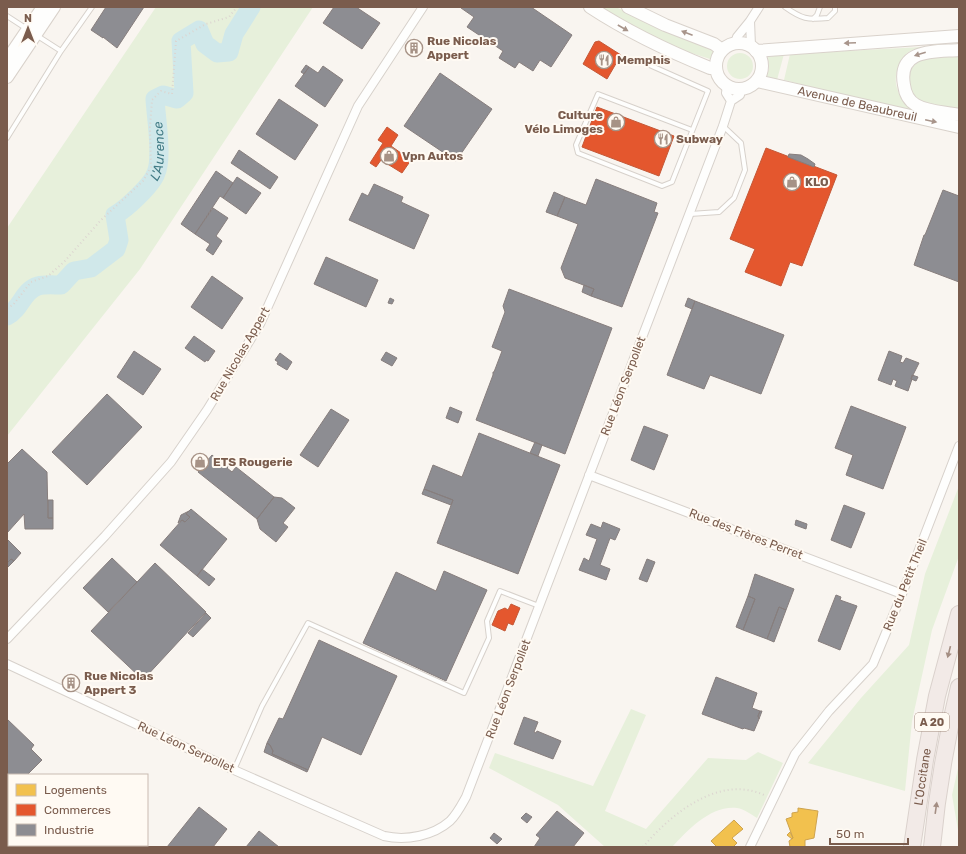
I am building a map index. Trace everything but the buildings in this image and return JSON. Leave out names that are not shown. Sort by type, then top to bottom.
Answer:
[{"type":"highway","name":"L'Occitane","points":[[912,847],[927,746],[959,614]]},
{"type":"highway","name":"L'Occitane","points":[[932,847],[945,751],[959,687]]},
{"type":"main road","points":[[7,77],[32,33],[44,7]]},
{"type":"main road","points":[[7,60],[54,7]]},
{"type":"main road","points":[[590,7],[621,27],[645,40],[710,68],[716,68]]},
{"type":"main road","points":[[628,7],[665,25],[714,44],[722,50]]},
{"type":"main road","points":[[753,48],[762,59],[762,67],[756,81],[746,88],[727,86],[718,76],[716,68],[718,57],[722,50],[735,43],[753,48],[880,42],[959,36]]},
{"type":"main road","points":[[880,42],[959,42]]},
{"type":"main road","points":[[959,50],[922,53],[914,56],[906,65],[903,79],[906,92],[916,105],[959,115]]},
{"type":"main road","name":"Avenue de Beaubreuil","points":[[756,81],[959,127]]},
{"type":"street","name":"Rue Nicolas Appert","points":[[7,639],[106,536],[171,462],[207,410],[260,324],[358,106],[423,7]]},
{"type":"street","points":[[735,43],[737,37],[760,7]]},
{"type":"street","points":[[750,21],[753,48]]},
{"type":"street","points":[[727,86],[726,93],[731,101]]},
{"type":"street","name":"Rue Léon Serpollet","points":[[7,664],[234,770],[384,836],[407,839],[441,827],[450,821],[459,810],[466,797],[723,126],[731,101],[740,95],[741,88]]},
{"type":"street","name":"Rue du Petit Theil","points":[[750,847],[795,754],[829,711],[873,664],[902,594],[959,446]]},
{"type":"street","name":"Rue des Frères Perret","points":[[589,475],[902,594]]},
{"type":"lane","points":[[7,138],[61,51],[92,7]]},
{"type":"lane","points":[[786,7],[796,16],[813,20],[828,18],[835,11],[835,7]]},
{"type":"lane","points":[[813,20],[820,7]]},
{"type":"lane","points":[[7,16],[61,51]]},
{"type":"lane","points":[[645,63],[708,91],[672,182],[662,186],[578,153],[576,145],[598,94],[692,130]]},
{"type":"lane","points":[[689,214],[719,212],[734,198],[745,170],[741,144],[723,126]]},
{"type":"lane","points":[[234,770],[262,706],[308,623],[464,693],[489,638],[487,621],[500,590],[540,606]]},
{"type":"path","points":[[7,308],[13,305],[31,282],[48,276],[64,262],[101,220],[142,181],[151,167],[150,127],[152,100],[161,91],[172,94],[176,41],[206,24],[229,17],[237,7]]},
{"type":"path","points":[[643,847],[675,816],[697,800],[723,790],[742,790],[761,793],[774,800]]},
{"type":"green space","points":[[156,7],[313,7],[140,269],[7,436],[7,228]]},
{"type":"green space","points":[[598,7],[616,7],[636,17],[715,49],[710,59],[654,41]]},
{"type":"green space","points":[[959,45],[959,47],[924,48],[909,52],[905,55],[897,70],[896,85],[903,100],[959,118],[959,122],[912,112],[784,80],[790,54]]},
{"type":"green space","points":[[740,53],[749,57],[753,66],[749,75],[740,79],[731,75],[727,66],[731,57]]},
{"type":"green space","points":[[784,54],[777,80],[766,77],[769,69],[768,57]]},
{"type":"green space","points":[[959,54],[959,109],[929,103],[920,100],[913,94],[909,85],[910,73],[919,61],[935,56]]},
{"type":"green space","points":[[959,486],[959,556],[932,630],[912,721],[905,791],[808,763],[861,698],[909,645],[925,574]]},
{"type":"green space","points":[[631,709],[646,715],[605,811],[646,829],[708,758],[746,760],[758,752],[783,763],[757,818],[748,812],[737,808],[727,808],[718,810],[701,820],[685,833],[672,847],[605,847],[558,805],[489,768],[495,753],[593,786]]},
{"type":"green space","points":[[959,764],[959,836],[952,795]]},
{"type":"waterway","name":"L'Aurence","points":[[7,316],[16,309],[25,295],[33,288],[44,285],[61,285],[74,271],[91,268],[116,249],[119,240],[115,215],[132,202],[144,190],[154,178],[158,166],[159,148],[155,99],[163,95],[177,99],[184,93],[181,41],[199,30],[205,44],[217,53],[229,52],[234,34],[251,7]]},
{"type":"place","name":"Rue Nicolas Appert","points":[[414,48]]},
{"type":"place","name":"Memphis","points":[[604,60]]},
{"type":"place","name":"Culture Vélo Limoges","points":[[616,122]]},
{"type":"place","name":"Subway","points":[[663,139]]},
{"type":"place","name":"Vpn Autos","points":[[389,156]]},
{"type":"place","name":"KLO","points":[[792,182]]},
{"type":"place","name":"ETS Rougerie","points":[[200,462]]},
{"type":"place","name":"Rue Nicolas Appert 3","points":[[71,683]]}]
